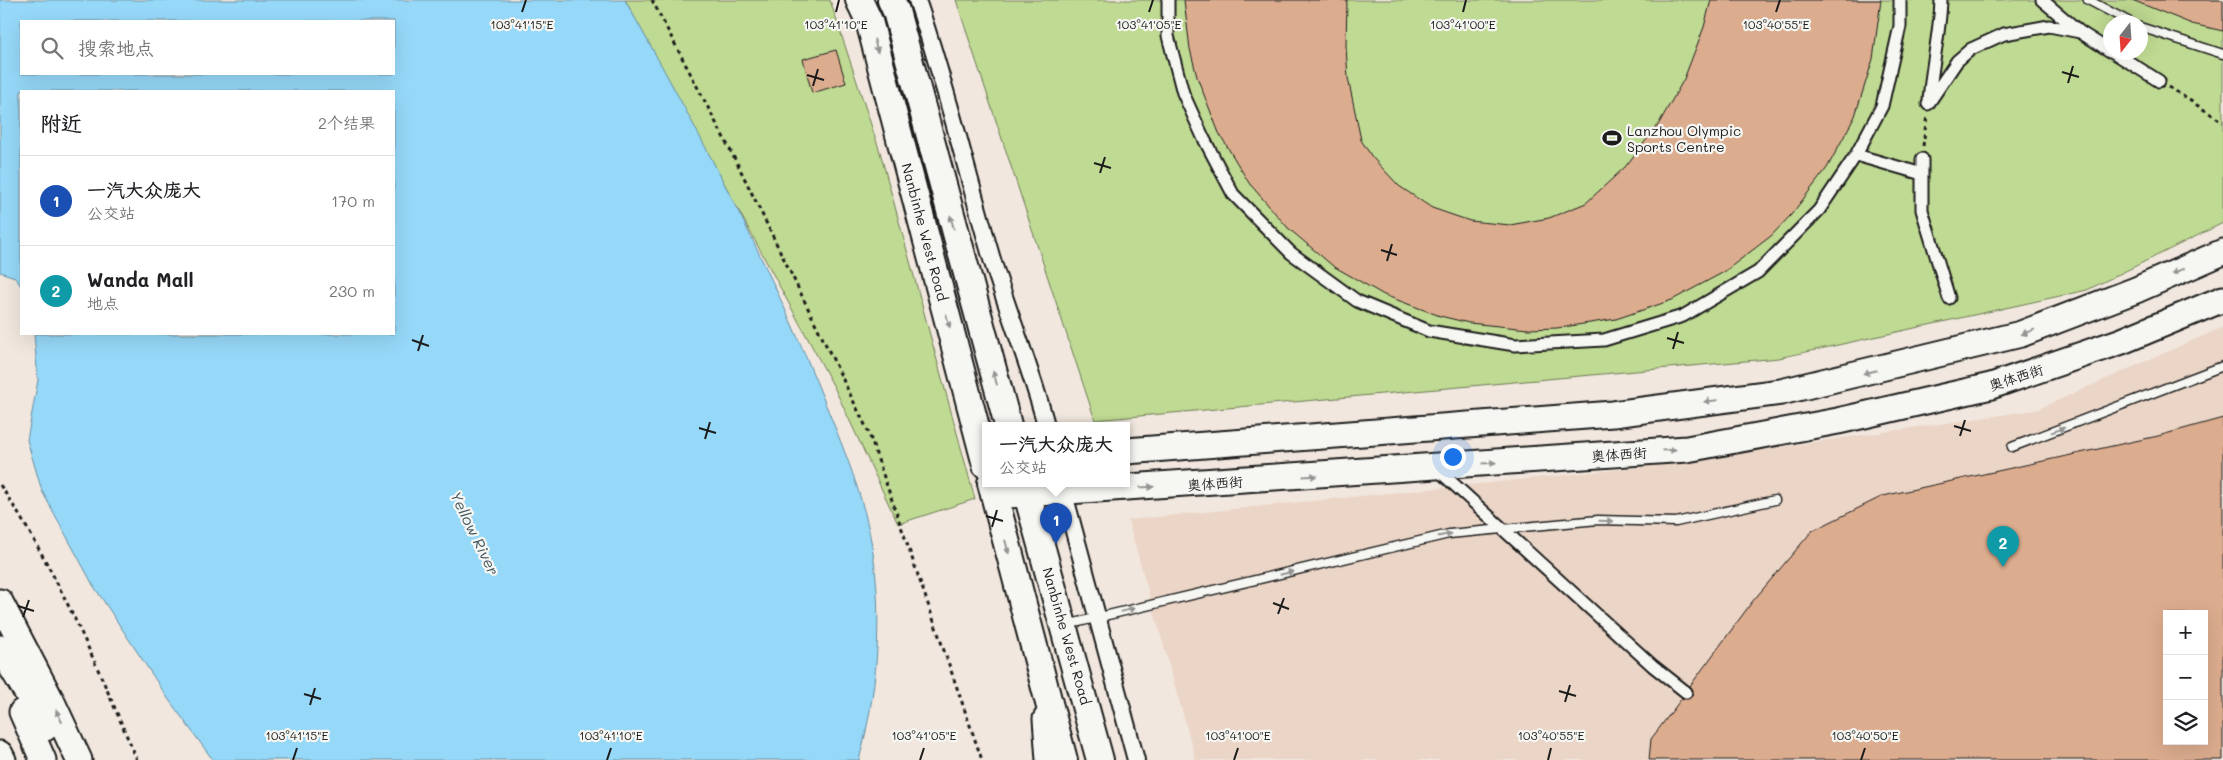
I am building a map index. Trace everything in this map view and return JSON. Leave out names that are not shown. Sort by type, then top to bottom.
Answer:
[{"type":"highway","name":"Nanbinhe West Road","points":[[859,0],[872,30],[982,451]]},
{"type":"highway","name":"Nanbinhe West Road","points":[[891,0],[896,11],[1007,422]]},
{"type":"highway","name":"Nanbinhe West Road","points":[[991,487],[1064,760]]},
{"type":"highway","name":"Nanbinhe West Road","points":[[1025,489],[1090,715],[1100,760]]},
{"type":"main road","points":[[1130,450],[1613,414],[1781,392],[2021,334],[2136,290],[2223,252]]},
{"type":"main road","name":"奥体西街","points":[[1130,484],[1436,467],[1687,449],[1838,421],[1991,386],[2122,341],[2223,300]]},
{"type":"main road","name":"奥体西街","points":[[1025,489],[1081,487]]},
{"type":"main road","points":[[0,602],[52,702],[79,760]]},
{"type":"main road","points":[[0,648],[35,706],[60,760]]},
{"type":"main road","points":[[0,663],[43,760]]},
{"type":"main road","points":[[1043,679],[1049,760]]},
{"type":"main road","points":[[1090,715],[1108,760]]},
{"type":"main road","points":[[0,754],[3,760]]},
{"type":"street","points":[[917,0],[940,66],[991,256],[1036,389],[1045,422]]},
{"type":"street","points":[[1168,0],[1168,36],[1183,93],[1203,138],[1233,194],[1291,252],[1357,301],[1429,331],[1515,345],[1604,340],[1683,316],[1758,272],[1819,210],[1856,155],[1882,106],[1900,26],[1900,0]]},
{"type":"street","points":[[1928,104],[1931,75],[1941,24],[1942,0]]},
{"type":"street","points":[[2042,0],[2080,32],[2103,46]]},
{"type":"street","points":[[1928,104],[1957,62],[1972,50],[2004,34],[2049,26],[2080,32]]},
{"type":"street","points":[[2125,60],[2159,81]]},
{"type":"street","points":[[1856,155],[1922,174]]},
{"type":"street","points":[[1922,159],[1922,210],[1949,298]]},
{"type":"street","points":[[1436,467],[1653,666],[1686,692]]},
{"type":"street","points":[[1063,488],[1136,760]]},
{"type":"lane","points":[[2088,0],[2117,15]]},
{"type":"lane","points":[[2148,30],[2223,54]]},
{"type":"lane","points":[[2012,447],[2223,366]]},
{"type":"lane","points":[[1064,626],[1448,534],[1598,520],[1676,522],[1775,500]]},
{"type":"path","points":[[652,0],[738,165],[868,431],[982,760]]},
{"type":"path","points":[[2159,81],[2223,122]]},
{"type":"path","points":[[1922,159],[1928,104]]},
{"type":"path","points":[[0,485],[16,509],[87,642],[137,760]]},
{"type":"shaded area","points":[[2223,327],[2223,760],[1196,760],[1128,520],[1643,467],[2036,410]]},
{"type":"green space","points":[[625,0],[830,0],[880,152],[975,499],[898,524],[834,387]]},
{"type":"green space","name":"Lanzhou Olympic Sports Centre","points":[[956,0],[2223,0],[2223,223],[2087,290],[1779,358],[1095,420]]},
{"type":"water","name":"Yellow River","points":[[0,0],[625,0],[678,96],[754,243],[800,342],[859,491],[873,553],[878,605],[878,631],[874,683],[859,760],[213,760],[169,700],[93,585],[42,491],[27,440],[38,380],[34,335],[395,335],[395,90],[20,90],[20,284],[15,277],[0,272]]},
{"type":"building","points":[[1184,0],[1347,0],[1346,47],[1348,78],[1361,140],[1372,157],[1399,186],[1432,208],[1470,221],[1510,225],[1549,218],[1586,203],[1625,167],[1658,125],[1684,79],[1704,27],[1711,0],[1881,0],[1873,59],[1855,116],[1827,168],[1791,215],[1771,236],[1724,272],[1672,300],[1616,319],[1557,328],[1528,329],[1469,323],[1440,316],[1384,295],[1333,266],[1288,228],[1249,183],[1219,133],[1197,77],[1190,49]]},
{"type":"building","points":[[2132,0],[2223,0],[2223,31],[2192,24]]},
{"type":"building","points":[[836,50],[846,83],[812,93],[803,59]]},
{"type":"building","points":[[2223,418],[2223,760],[1649,760],[1651,739],[1682,698],[1688,699],[1692,696],[1693,690],[1690,686],[1752,602],[1812,531],[1883,496],[2158,436]]},
{"type":"place","name":"Lanzhou Olympic Sports Centre","points":[[1612,138]]},
{"type":"place","name":"一汽大众庞大","points":[[1056,544]]},
{"type":"place","name":"Wanda Mall","points":[[2003,567]]}]
